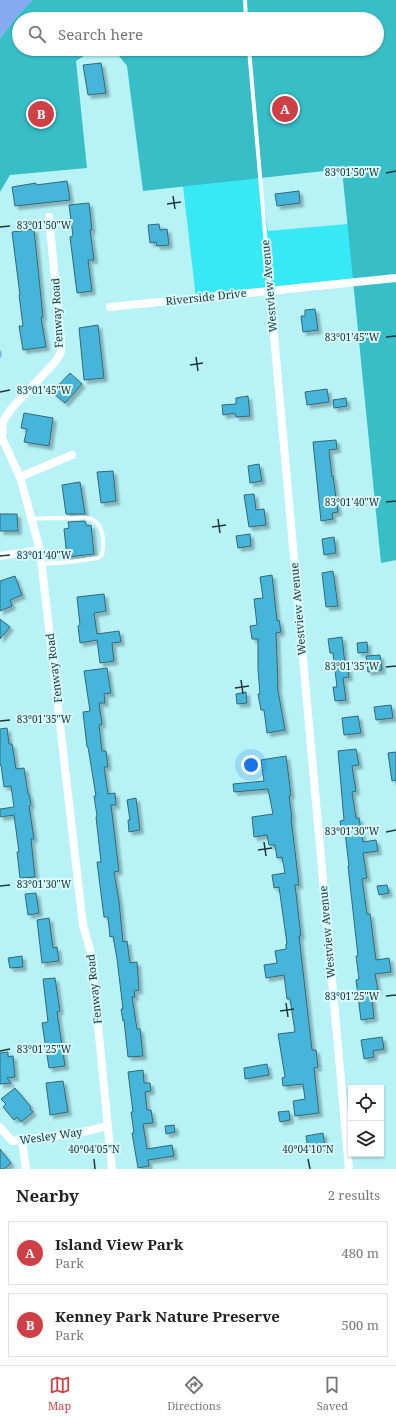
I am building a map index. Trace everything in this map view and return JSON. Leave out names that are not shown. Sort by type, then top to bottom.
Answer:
[{"type":"street","name":"Fenway Road","points":[[49,217],[61,352],[56,361],[12,408],[3,421],[1,438],[20,477],[40,550],[83,925],[91,953],[112,1169]]},
{"type":"street","name":"Riverside Drive","points":[[110,307],[396,278]]},
{"type":"street","name":"Westview Avenue","points":[[270,291],[349,1169]]},
{"type":"street","points":[[20,477],[72,455]]},
{"type":"street","points":[[0,556],[40,550]]},
{"type":"street","name":"Wesley Way","points":[[0,1127],[12,1141],[83,1132],[108,1126]]},
{"type":"street","points":[[22,1140],[26,1169]]},
{"type":"lane","points":[[245,0],[246,12]]},
{"type":"lane","name":"Westview Avenue","points":[[250,56],[270,291]]},
{"type":"lane","points":[[32,519],[58,517],[88,518],[96,522],[102,533],[104,543],[102,555],[98,558],[42,564]]},
{"type":"shaded area","points":[[0,0],[32,0],[21,12],[12,12],[12,22],[0,39]]},
{"type":"shaded area","points":[[32,0],[396,0],[396,560],[381,563],[342,169],[143,191],[127,66],[119,56],[384,56],[384,12],[21,12]]},
{"type":"shaded area","points":[[396,0],[396,278],[196,298],[168,56],[384,56],[384,12]],"holes":[[[342,169],[348,224],[268,231],[260,177]]]},
{"type":"shaded area","points":[[12,22],[12,56],[84,56],[76,61],[87,168],[10,175],[0,192],[0,39]]},
{"type":"building","points":[[101,63],[106,93],[88,95],[83,65]]},
{"type":"building","points":[[67,181],[70,200],[15,206],[12,187],[36,183],[36,185]]},
{"type":"building","points":[[299,191],[300,203],[277,206],[275,194]]},
{"type":"building","points":[[89,203],[92,230],[90,230],[94,260],[88,260],[92,291],[77,293],[70,237],[73,236],[69,205]]},
{"type":"building","points":[[159,224],[160,230],[167,229],[169,245],[157,246],[156,242],[150,243],[148,225]]},
{"type":"building","points":[[34,229],[43,317],[41,317],[46,347],[23,350],[19,326],[23,326],[12,232]]},
{"type":"building","points":[[315,309],[318,330],[303,332],[301,316],[305,316],[305,310]]},
{"type":"building","points":[[98,325],[104,378],[84,380],[79,328]]},
{"type":"building","points":[[70,373],[82,384],[65,403],[52,392]]},
{"type":"building","points":[[327,389],[329,402],[307,405],[305,392]]},
{"type":"building","points":[[248,396],[250,416],[236,417],[235,413],[223,415],[222,405],[236,404],[236,398]]},
{"type":"building","points":[[346,398],[347,406],[334,408],[333,400]]},
{"type":"building","points":[[24,413],[53,418],[49,446],[24,442],[27,429],[21,428]]},
{"type":"building","points":[[336,440],[337,449],[329,450],[338,512],[332,513],[333,519],[321,521],[313,442]]},
{"type":"building","points":[[259,464],[262,481],[250,483],[248,466]]},
{"type":"building","points":[[113,471],[116,501],[101,503],[97,472]]},
{"type":"building","points":[[80,482],[85,514],[66,514],[62,485]]},
{"type":"building","points":[[254,494],[256,510],[264,509],[266,525],[249,527],[244,495]]},
{"type":"building","points":[[0,514],[17,514],[18,531],[0,531]]},
{"type":"building","points":[[85,521],[87,526],[91,525],[94,554],[67,557],[64,529],[69,528],[68,522]]},
{"type":"building","points":[[250,534],[251,546],[238,548],[236,536]]},
{"type":"building","points":[[334,537],[336,553],[324,555],[322,539]]},
{"type":"building","points":[[333,571],[338,606],[326,607],[322,573]]},
{"type":"building","points":[[272,575],[277,621],[279,620],[281,632],[276,633],[277,685],[285,730],[267,733],[264,710],[261,710],[258,694],[260,694],[258,639],[252,639],[250,626],[257,625],[254,599],[263,598],[260,577]]},
{"type":"building","points":[[15,576],[22,595],[10,600],[12,606],[0,611],[0,581]]},
{"type":"building","points":[[104,594],[106,611],[94,613],[97,634],[119,631],[121,642],[112,643],[114,661],[100,663],[97,640],[80,643],[77,597]]},
{"type":"building","points":[[0,619],[10,627],[0,639]]},
{"type":"building","points":[[342,637],[345,664],[347,664],[349,677],[343,678],[346,700],[335,701],[333,687],[337,687],[333,653],[330,653],[328,639]]},
{"type":"building","points":[[367,642],[368,652],[358,653],[357,643]]},
{"type":"building","points":[[380,655],[382,670],[368,672],[366,656]]},
{"type":"building","points":[[107,668],[111,693],[104,694],[105,703],[99,703],[102,724],[99,725],[102,751],[106,751],[108,767],[104,767],[108,794],[115,793],[116,805],[111,805],[119,871],[114,872],[119,901],[123,942],[127,941],[130,963],[137,962],[139,990],[134,991],[135,997],[132,997],[137,1029],[140,1029],[143,1056],[128,1057],[124,1020],[123,1021],[121,1009],[123,1009],[117,959],[113,936],[110,937],[108,917],[104,917],[97,862],[101,862],[94,796],[96,796],[87,747],[83,712],[90,711],[84,671]]},
{"type":"building","points":[[246,692],[247,703],[237,704],[236,694]]},
{"type":"building","points":[[391,705],[393,718],[376,720],[374,707]]},
{"type":"building","points":[[358,716],[361,733],[344,735],[342,718]]},
{"type":"building","points":[[7,728],[9,744],[12,744],[16,769],[24,768],[29,794],[31,805],[29,806],[34,839],[31,839],[35,877],[20,878],[17,852],[19,852],[14,815],[0,817],[0,809],[14,807],[11,786],[4,787],[1,765],[0,766],[0,729]]},
{"type":"building","points":[[356,749],[359,765],[352,766],[356,791],[352,792],[356,818],[359,818],[363,842],[376,840],[378,851],[363,853],[367,878],[362,879],[367,914],[370,914],[376,960],[389,958],[391,972],[375,974],[378,990],[371,991],[374,1018],[361,1020],[356,980],[359,979],[356,956],[358,956],[349,866],[345,832],[342,832],[340,821],[344,820],[338,751]]},
{"type":"building","points":[[396,752],[396,780],[392,781],[388,753]]},
{"type":"building","points":[[286,756],[291,795],[289,796],[291,818],[299,885],[295,885],[301,936],[299,936],[312,1050],[316,1050],[318,1067],[314,1068],[319,1113],[295,1116],[293,1101],[305,1099],[303,1084],[283,1086],[282,1078],[285,1077],[278,1034],[295,1032],[290,999],[287,999],[284,975],[266,978],[264,965],[277,963],[275,951],[286,949],[287,944],[279,887],[274,888],[272,875],[285,873],[282,857],[277,858],[275,845],[269,845],[267,835],[254,837],[252,817],[273,814],[268,789],[234,792],[233,784],[264,781],[261,760]]},
{"type":"building","points":[[136,798],[140,830],[129,832],[128,820],[130,820],[127,800]]},
{"type":"building","points":[[387,885],[389,893],[379,895],[377,886]]},
{"type":"building","points":[[36,893],[39,913],[28,915],[25,894]]},
{"type":"building","points":[[49,918],[53,948],[57,947],[59,961],[42,963],[37,920]]},
{"type":"building","points":[[22,956],[23,967],[10,968],[8,958]]},
{"type":"building","points":[[55,978],[60,1011],[57,1012],[65,1066],[49,1068],[42,1023],[48,1022],[43,979]]},
{"type":"building","points":[[382,1037],[384,1049],[373,1051],[374,1057],[364,1059],[361,1040]]},
{"type":"building","points":[[8,1052],[8,1057],[13,1056],[15,1077],[7,1078],[11,1083],[0,1084],[0,1053]]},
{"type":"building","points":[[267,1064],[269,1075],[245,1079],[244,1068]]},
{"type":"building","points":[[143,1070],[144,1083],[150,1083],[151,1091],[145,1092],[147,1110],[151,1110],[153,1123],[143,1124],[147,1149],[172,1145],[174,1156],[148,1160],[149,1166],[138,1168],[132,1133],[134,1133],[131,1112],[133,1112],[128,1072]]},
{"type":"building","points":[[63,1081],[68,1112],[50,1115],[46,1083]]},
{"type":"building","points":[[15,1088],[31,1107],[30,1109],[33,1112],[21,1122],[17,1117],[14,1120],[3,1107],[6,1104],[1,1099]]},
{"type":"building","points":[[289,1111],[290,1120],[280,1122],[278,1112]]},
{"type":"building","points":[[174,1125],[175,1132],[166,1134],[165,1126]]},
{"type":"building","points":[[323,1133],[325,1147],[308,1149],[306,1136]]},
{"type":"building","points":[[0,1149],[11,1163],[4,1169],[0,1169]]},
{"type":"place","name":"Island View Park","points":[[285,109]]},
{"type":"place","name":"Kenney Park Nature Preserve","points":[[41,114]]}]
